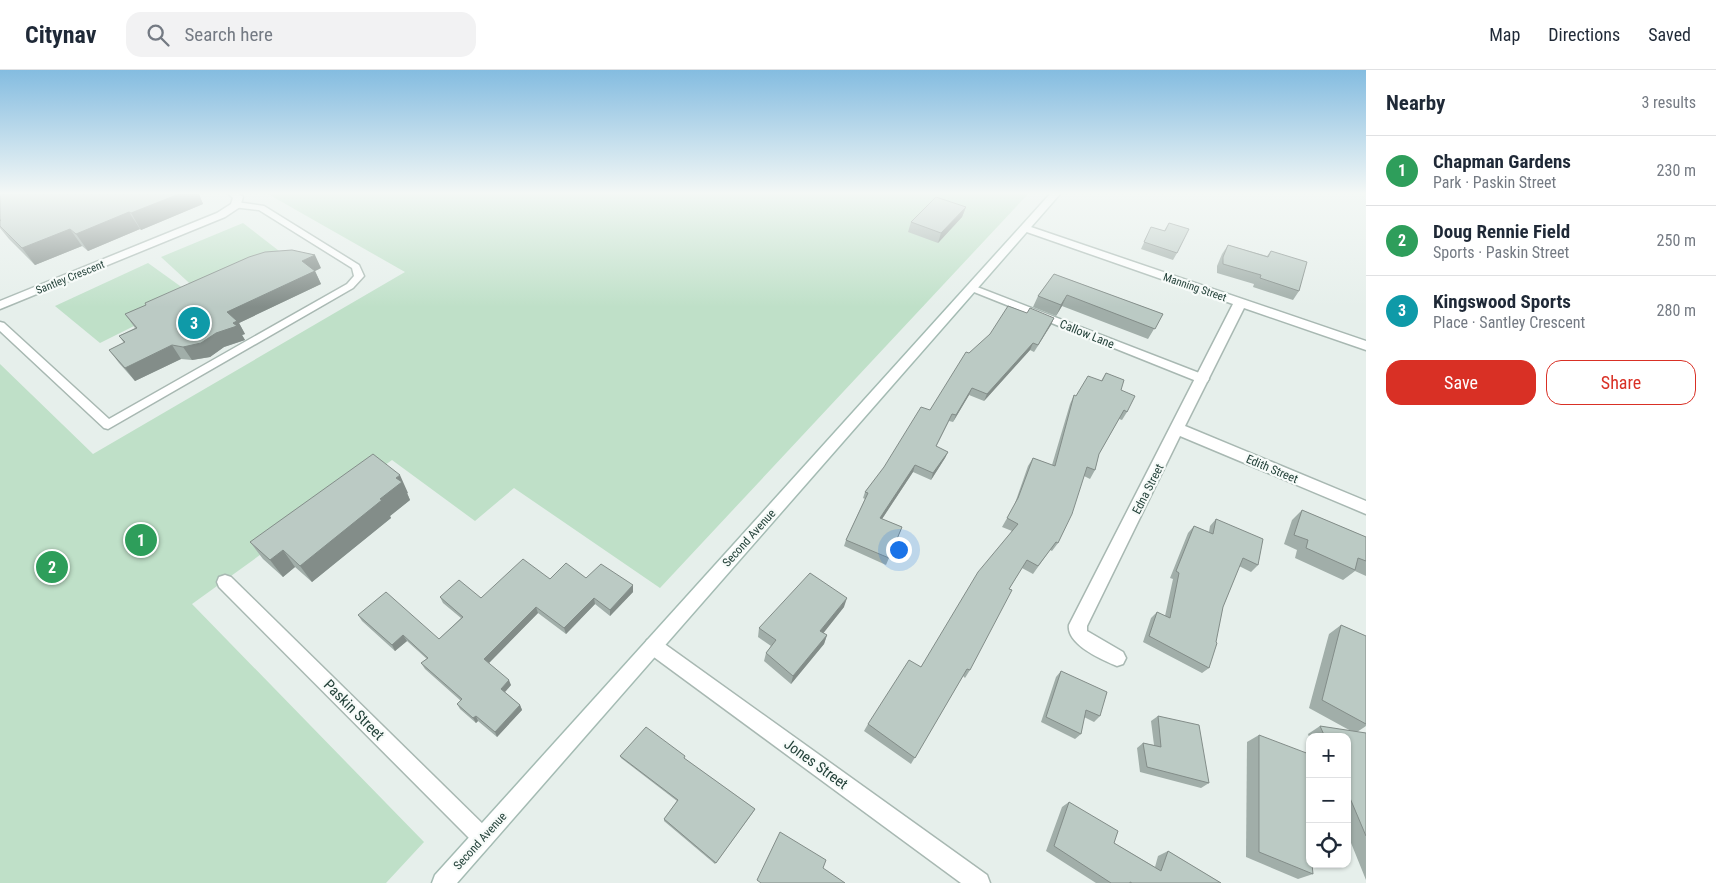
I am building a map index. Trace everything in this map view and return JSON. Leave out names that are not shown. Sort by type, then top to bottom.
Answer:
[{"type":"street","name":"Santley Crescent","points":[[0,305],[181,232]]},
{"type":"street","name":"Second Avenue","points":[[443,883],[1022,232]]},
{"type":"street","name":"Manning Street","points":[[1036,232],[1366,346]]},
{"type":"street","name":"Edna Street","points":[[1117,658],[1083,638],[1078,634],[1077,629],[1240,303]]},
{"type":"street","name":"Edith Street","points":[[1178,429],[1366,508]]},
{"type":"street","name":"Paskin Street","points":[[224,582],[483,838]]},
{"type":"street","name":"Jones Street","points":[[653,646],[979,883]]},
{"type":"lane","points":[[0,325],[108,425],[350,286],[359,276],[356,267],[299,232]]},
{"type":"lane","name":"Callow Lane","points":[[972,288],[1203,379]]},
{"type":"green space","points":[[221,232],[255,232],[283,254],[199,292],[161,257]]},
{"type":"green space","points":[[335,232],[993,232],[660,588],[514,488],[475,521],[392,460],[192,604],[424,842],[386,883],[0,883],[0,364],[93,454],[405,272]]},
{"type":"green space","points":[[148,263],[194,296],[100,343],[55,306]]},
{"type":"building","points":[[6,232],[63,232],[22,248]]},
{"type":"building","points":[[1149,232],[1188,232],[1177,253],[1144,242]]},
{"type":"building","points":[[1228,245],[1268,257],[1271,251],[1307,262],[1299,291],[1260,278],[1261,275],[1223,264],[1223,257]]},
{"type":"building","points":[[292,250],[315,255],[302,261],[315,271],[227,312],[237,321],[233,323],[237,326],[216,333],[201,343],[183,347],[172,345],[125,368],[109,350],[125,342],[119,336],[137,328],[125,314],[146,305],[145,303],[249,257],[265,252]]},
{"type":"building","points":[[1054,274],[1163,314],[1155,329],[1067,295],[1061,305],[1038,296]]},
{"type":"building","points":[[1008,306],[1027,313],[1030,308],[1054,318],[1038,345],[1033,343],[987,394],[972,388],[956,415],[952,414],[936,446],[948,452],[933,473],[915,465],[880,518],[902,527],[889,558],[846,540],[868,493],[865,492],[884,467],[921,407],[930,410],[966,352],[969,353],[990,334]]},
{"type":"building","points":[[1106,373],[1124,380],[1121,390],[1135,396],[1127,412],[1124,410],[1099,454],[1095,470],[1087,467],[1072,514],[1058,543],[1056,542],[1038,566],[1027,560],[1009,589],[1012,590],[970,670],[967,669],[915,758],[868,724],[909,660],[921,667],[978,572],[1018,524],[1007,518],[1018,498],[1033,458],[1055,466],[1074,395],[1076,396],[1088,376],[1102,381]]},
{"type":"building","points":[[373,454],[400,475],[396,478],[402,482],[300,566],[283,550],[270,560],[250,542]]},
{"type":"building","points":[[1302,510],[1366,537],[1366,561],[1358,558],[1355,570],[1306,548],[1308,540],[1294,535]]},
{"type":"building","points":[[1216,519],[1263,539],[1258,565],[1243,558],[1223,607],[1217,643],[1209,668],[1149,636],[1157,612],[1170,618],[1179,573],[1176,571],[1194,526],[1213,534]]},
{"type":"building","points":[[523,559],[550,579],[566,563],[586,578],[601,564],[633,585],[610,610],[594,598],[564,628],[536,607],[484,659],[509,680],[501,689],[520,705],[495,732],[476,716],[473,718],[457,704],[462,699],[421,663],[428,658],[403,635],[392,645],[358,615],[386,592],[439,639],[463,617],[440,597],[459,580],[481,598]]},
{"type":"building","points":[[810,573],[847,598],[820,631],[827,635],[793,676],[766,653],[776,640],[759,628]]},
{"type":"building","points":[[1341,625],[1366,636],[1366,724],[1322,700]]},
{"type":"building","points":[[1061,671],[1107,692],[1100,716],[1086,710],[1081,734],[1046,717]]},
{"type":"building","points":[[1158,716],[1199,725],[1209,783],[1147,767],[1143,743],[1161,747]]},
{"type":"building","points":[[1320,726],[1366,733],[1366,836],[1351,800],[1351,733],[1323,733]]},
{"type":"building","points":[[646,727],[685,756],[684,758],[755,809],[716,863],[664,819],[678,800],[620,756]]},
{"type":"building","points":[[1259,735],[1306,753],[1306,868],[1312,868],[1313,874],[1259,852]]},
{"type":"building","points":[[1069,802],[1118,831],[1114,843],[1161,871],[1168,851],[1221,883],[1111,883],[1054,846]]},
{"type":"building","points":[[780,832],[826,860],[823,868],[845,883],[761,883],[757,880]]},
{"type":"place","name":"Kingswood Sports","points":[[194,323]]},
{"type":"place","name":"Chapman Gardens","points":[[141,540]]},
{"type":"place","name":"Doug Rennie Field","points":[[52,567]]}]
